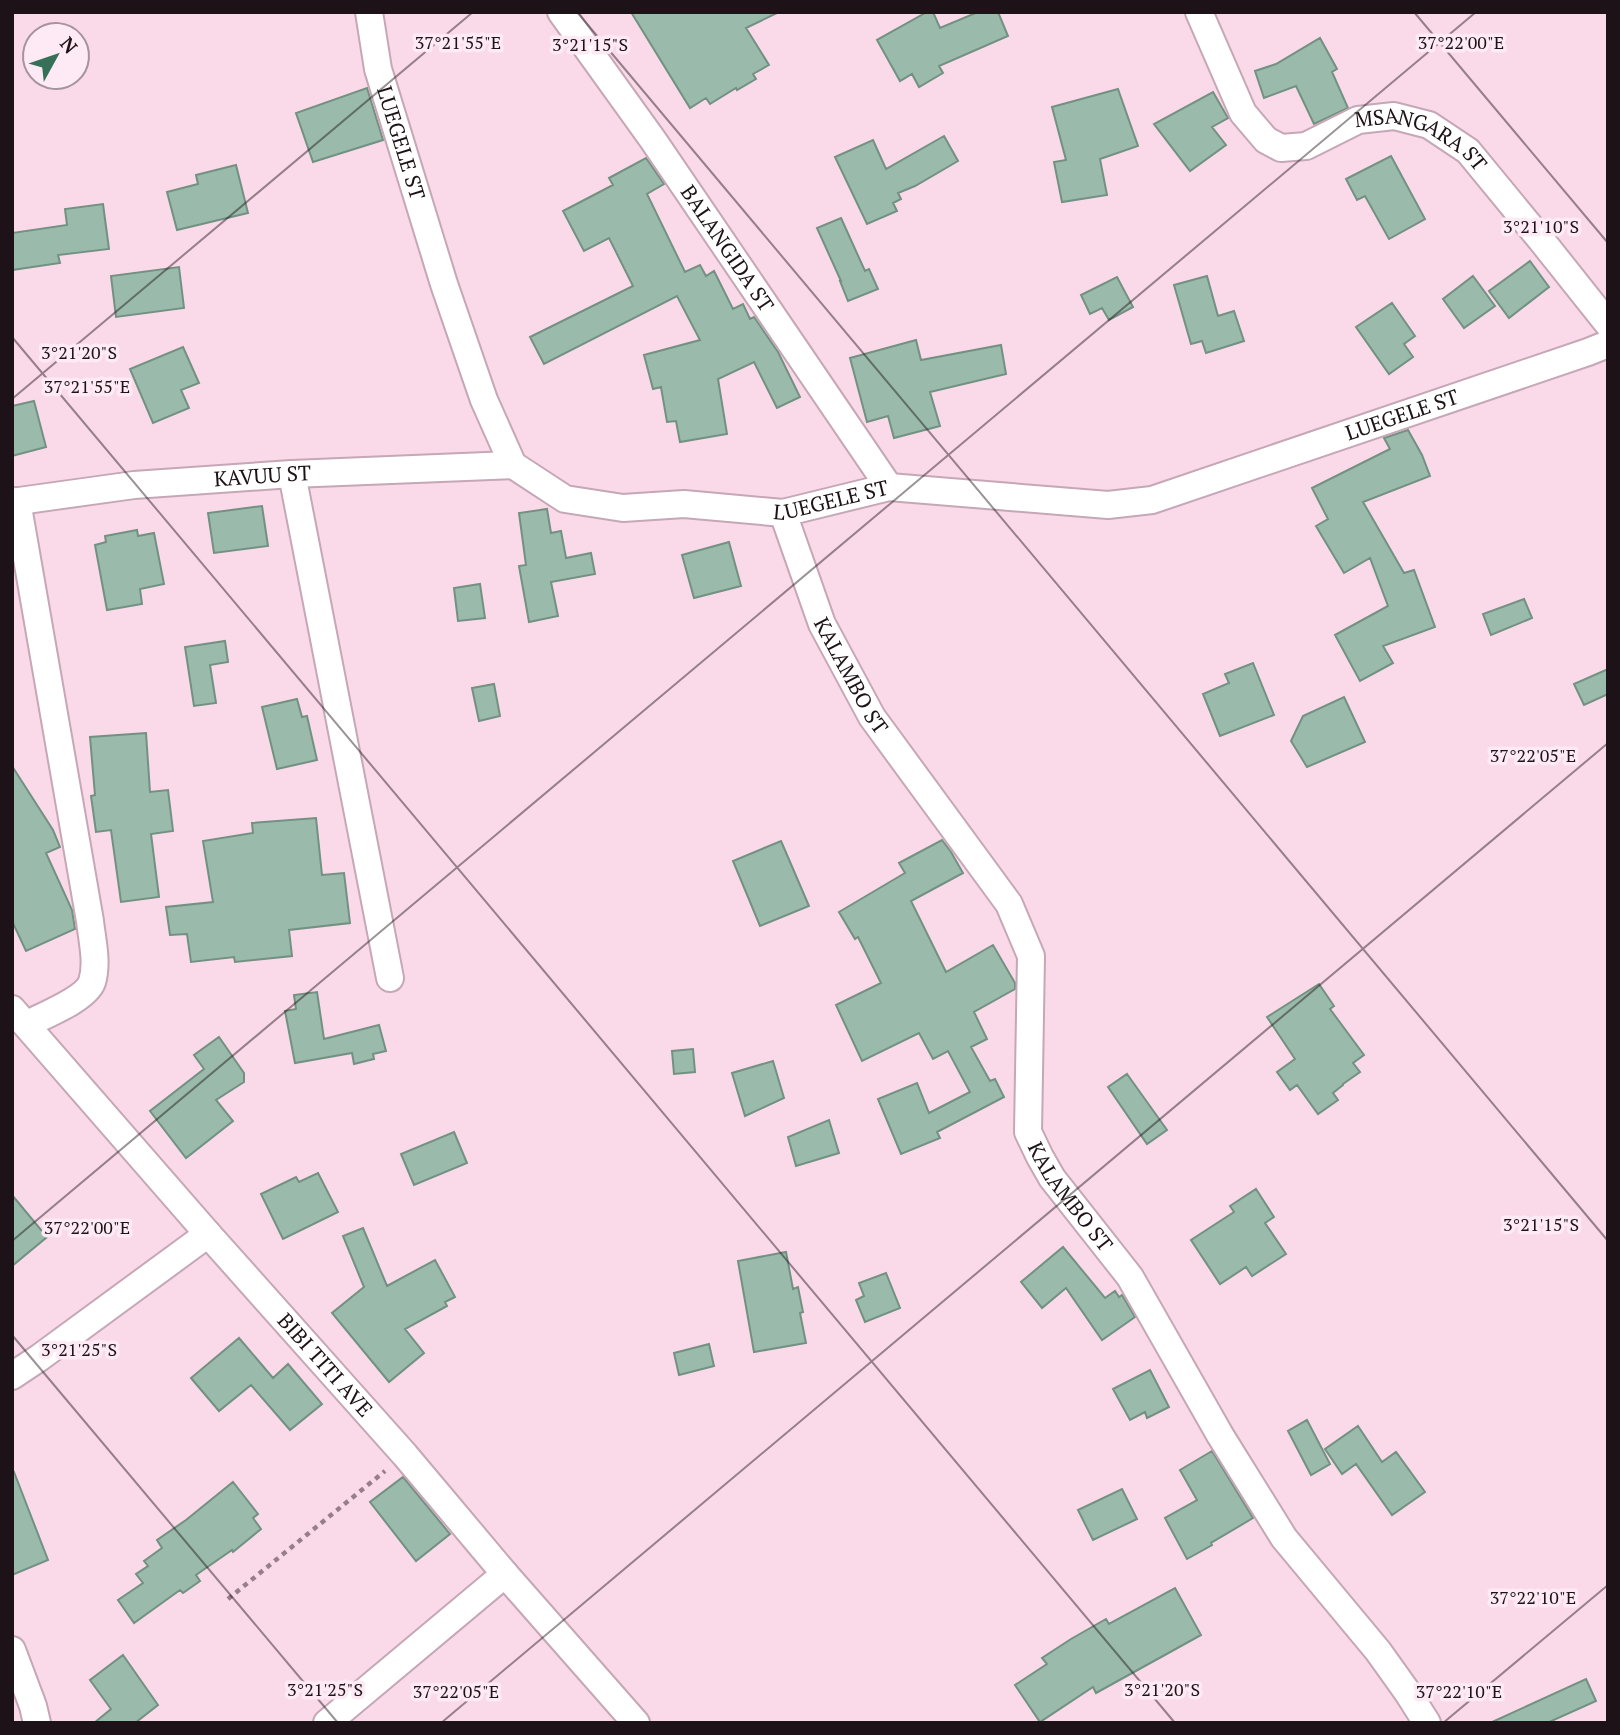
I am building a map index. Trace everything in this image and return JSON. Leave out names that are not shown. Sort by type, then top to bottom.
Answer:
[{"type":"street","name":"LUEGELE ST","points":[[369,12],[378,69],[444,284],[484,400],[513,465],[565,499],[624,508],[684,504],[783,513],[889,487],[1108,505],[1152,500],[1608,344]]},
{"type":"street","name":"BALANGIDA ST","points":[[561,12],[653,140],[889,487]]},
{"type":"street","name":"MSANGARA ST","points":[[1199,12],[1243,113],[1266,140],[1281,148],[1306,146],[1358,120],[1394,116],[1429,125],[1468,151],[1608,324]]},
{"type":"street","name":"KAVUU ST","points":[[14,501],[134,485],[292,474],[513,465]]},
{"type":"street","points":[[292,474],[390,978]]},
{"type":"street","points":[[14,501],[88,907],[95,963],[92,985],[79,998],[20,1017]]},
{"type":"street","name":"KALAMBO ST","points":[[783,513],[822,624],[872,717],[1009,904],[1031,956],[1028,1132],[1040,1157],[1052,1178],[1130,1277],[1220,1435],[1284,1538],[1378,1651],[1427,1723]]},
{"type":"street","name":"BIBI TITI AVE","points":[[20,1017],[405,1455],[636,1723]]},
{"type":"street","points":[[12,1376],[208,1234]]},
{"type":"street","points":[[327,1723],[505,1574]]},
{"type":"street","points":[[12,1650],[37,1723]]},
{"type":"path","points":[[228,1599],[405,1455]]},
{"type":"building","points":[[631,12],[779,12],[746,28],[769,65],[753,74],[756,79],[737,90],[736,88],[710,104],[706,98],[690,108]]},
{"type":"building","points":[[927,12],[933,12],[940,28],[978,12],[998,12],[1008,36],[939,66],[943,73],[919,87],[912,74],[900,81],[877,40]]},
{"type":"building","points":[[1320,38],[1337,69],[1332,72],[1348,108],[1314,124],[1296,86],[1264,98],[1255,71],[1276,64]]},
{"type":"building","points":[[367,88],[383,140],[313,162],[296,113]]},
{"type":"building","points":[[1118,89],[1138,146],[1100,159],[1107,195],[1062,202],[1054,162],[1066,160],[1052,107]]},
{"type":"building","points":[[1213,92],[1228,118],[1212,127],[1226,145],[1190,171],[1154,124]]},
{"type":"building","points":[[944,136],[958,161],[898,193],[901,199],[893,203],[897,211],[867,224],[835,157],[873,140],[886,169]]},
{"type":"building","points":[[1391,156],[1425,219],[1389,239],[1365,196],[1357,200],[1346,179]]},
{"type":"building","points":[[646,158],[664,184],[647,194],[685,272],[700,265],[706,276],[714,271],[733,309],[743,304],[750,319],[754,317],[778,352],[800,397],[777,408],[754,362],[718,379],[727,434],[680,442],[676,421],[667,422],[661,387],[653,389],[644,355],[700,340],[677,296],[544,364],[530,337],[633,286],[609,238],[584,251],[563,211],[613,185],[609,178]]},
{"type":"building","points":[[236,165],[248,213],[177,230],[167,192],[198,184],[196,175]]},
{"type":"building","points":[[103,204],[109,249],[58,255],[60,263],[12,270],[12,233],[67,225],[65,209]]},
{"type":"building","points":[[841,218],[865,271],[869,269],[878,289],[848,301],[817,228]]},
{"type":"building","points":[[1530,261],[1549,287],[1509,318],[1489,291]]},
{"type":"building","points":[[179,267],[184,308],[116,317],[111,276]]},
{"type":"building","points":[[1207,276],[1218,316],[1234,311],[1244,341],[1206,353],[1202,341],[1191,344],[1174,285]]},
{"type":"building","points":[[1473,276],[1495,306],[1464,328],[1443,299]]},
{"type":"building","points":[[1117,277],[1133,307],[1109,320],[1102,308],[1090,314],[1081,295]]},
{"type":"building","points":[[1392,303],[1415,336],[1404,344],[1413,357],[1389,374],[1356,327]]},
{"type":"building","points":[[916,340],[921,360],[1001,345],[1006,374],[930,392],[940,426],[894,438],[888,416],[867,422],[850,358]]},
{"type":"building","points":[[183,347],[199,383],[181,390],[189,408],[153,423],[130,369]]},
{"type":"building","points":[[34,401],[46,447],[12,456],[12,406]]},
{"type":"building","points":[[1408,430],[1430,476],[1363,502],[1404,573],[1414,570],[1435,627],[1383,646],[1393,663],[1360,681],[1335,635],[1388,606],[1370,558],[1344,573],[1316,526],[1328,519],[1312,488],[1390,449],[1384,438]]},
{"type":"building","points":[[262,506],[268,546],[214,553],[208,513]]},
{"type":"building","points":[[547,509],[551,533],[561,531],[566,558],[591,553],[595,574],[551,582],[558,616],[529,622],[519,566],[526,565],[519,513]]},
{"type":"building","points":[[137,530],[138,536],[154,533],[164,584],[140,589],[142,604],[107,610],[95,545],[106,542],[105,536]]},
{"type":"building","points":[[729,542],[741,586],[694,598],[682,555]]},
{"type":"building","points":[[480,584],[485,618],[458,621],[454,588]]},
{"type":"building","points":[[1524,599],[1532,618],[1491,635],[1483,614]]},
{"type":"building","points":[[225,641],[228,662],[210,665],[216,703],[194,706],[185,647]]},
{"type":"building","points":[[1253,663],[1274,715],[1220,736],[1203,694],[1229,683],[1225,674]]},
{"type":"building","points":[[1608,669],[1608,694],[1584,705],[1574,684]]},
{"type":"building","points":[[494,684],[500,716],[479,721],[472,688]]},
{"type":"building","points":[[1344,697],[1365,742],[1307,767],[1291,741],[1303,716]]},
{"type":"building","points":[[297,699],[302,717],[307,716],[317,760],[277,769],[262,707]]},
{"type":"building","points":[[146,733],[150,792],[168,790],[173,831],[151,834],[159,897],[121,902],[111,830],[96,832],[91,796],[95,795],[90,737]]},
{"type":"building","points":[[12,766],[53,830],[60,847],[46,853],[72,910],[75,929],[26,951],[12,921]]},
{"type":"building","points":[[316,818],[322,875],[344,873],[350,923],[289,930],[292,956],[235,962],[234,957],[191,962],[187,934],[170,935],[166,907],[213,902],[203,841],[253,833],[252,823]]},
{"type":"building","points":[[942,840],[963,873],[911,901],[946,972],[993,945],[1015,983],[1015,989],[974,1012],[987,1039],[971,1047],[990,1081],[995,1079],[1004,1097],[937,1132],[940,1138],[901,1154],[878,1099],[917,1083],[929,1113],[970,1092],[948,1051],[933,1059],[919,1033],[862,1061],[836,1005],[881,983],[858,937],[855,939],[839,912],[905,873],[899,863]]},
{"type":"building","points":[[781,841],[809,906],[760,926],[733,861]]},
{"type":"building","points":[[1319,984],[1334,1006],[1330,1009],[1364,1055],[1353,1063],[1360,1072],[1333,1093],[1338,1100],[1318,1114],[1297,1085],[1290,1090],[1277,1072],[1295,1059],[1267,1017]]},
{"type":"building","points":[[317,992],[324,1039],[379,1025],[386,1051],[373,1054],[374,1059],[354,1064],[352,1053],[295,1063],[285,1011],[296,1009],[294,995]]},
{"type":"building","points":[[219,1037],[244,1073],[244,1082],[216,1100],[233,1121],[186,1158],[150,1111],[204,1069],[194,1055]]},
{"type":"building","points":[[693,1049],[695,1072],[674,1074],[672,1051]]},
{"type":"building","points":[[773,1061],[784,1098],[745,1116],[732,1073]]},
{"type":"building","points":[[1127,1074],[1167,1130],[1147,1144],[1108,1087]]},
{"type":"building","points":[[829,1120],[839,1153],[796,1166],[788,1137]]},
{"type":"building","points":[[454,1132],[467,1163],[414,1185],[401,1154]]},
{"type":"building","points":[[318,1173],[338,1212],[283,1239],[261,1194],[296,1177],[299,1182]]},
{"type":"building","points":[[1256,1189],[1274,1217],[1265,1223],[1286,1254],[1252,1276],[1246,1267],[1220,1284],[1191,1240],[1234,1212],[1230,1206]]},
{"type":"building","points":[[12,1195],[47,1237],[12,1266]]},
{"type":"building","points":[[363,1228],[387,1286],[435,1260],[455,1297],[445,1302],[447,1306],[405,1329],[424,1353],[389,1382],[332,1313],[364,1287],[343,1236]]},
{"type":"building","points":[[1063,1247],[1105,1298],[1115,1291],[1119,1297],[1122,1295],[1135,1317],[1102,1340],[1066,1288],[1042,1308],[1021,1282]]},
{"type":"building","points":[[786,1252],[793,1289],[798,1287],[806,1343],[754,1352],[738,1261]]},
{"type":"building","points":[[886,1273],[900,1308],[865,1322],[856,1300],[864,1296],[859,1283]]},
{"type":"building","points":[[239,1338],[273,1378],[288,1364],[322,1404],[290,1430],[251,1385],[219,1411],[191,1378]]},
{"type":"building","points":[[709,1344],[714,1366],[679,1375],[674,1353]]},
{"type":"building","points":[[1150,1370],[1169,1407],[1147,1418],[1145,1412],[1130,1420],[1113,1389]]},
{"type":"building","points":[[1307,1420],[1330,1464],[1311,1475],[1288,1431]]},
{"type":"building","points":[[1358,1426],[1382,1462],[1396,1452],[1425,1492],[1392,1515],[1356,1464],[1342,1474],[1325,1449]]},
{"type":"building","points":[[1212,1451],[1253,1518],[1187,1559],[1165,1518],[1197,1500],[1180,1470]]},
{"type":"building","points":[[14,1472],[48,1560],[12,1575],[12,1473]]},
{"type":"building","points":[[403,1477],[450,1534],[416,1561],[370,1502]]},
{"type":"building","points":[[233,1482],[258,1514],[253,1518],[261,1529],[233,1552],[232,1550],[196,1575],[200,1581],[183,1593],[180,1590],[134,1623],[118,1600],[143,1583],[136,1574],[148,1566],[144,1561],[162,1548],[157,1540]]},
{"type":"building","points":[[1122,1489],[1137,1519],[1093,1540],[1078,1510]]},
{"type":"building","points":[[1175,1588],[1201,1635],[1096,1693],[1093,1687],[1040,1722],[1015,1685],[1047,1664],[1042,1658],[1106,1619],[1109,1624]]},
{"type":"building","points":[[123,1655],[158,1705],[135,1723],[94,1723],[111,1709],[90,1680]]},
{"type":"building","points":[[1586,1679],[1596,1701],[1547,1723],[1490,1723]]}]
